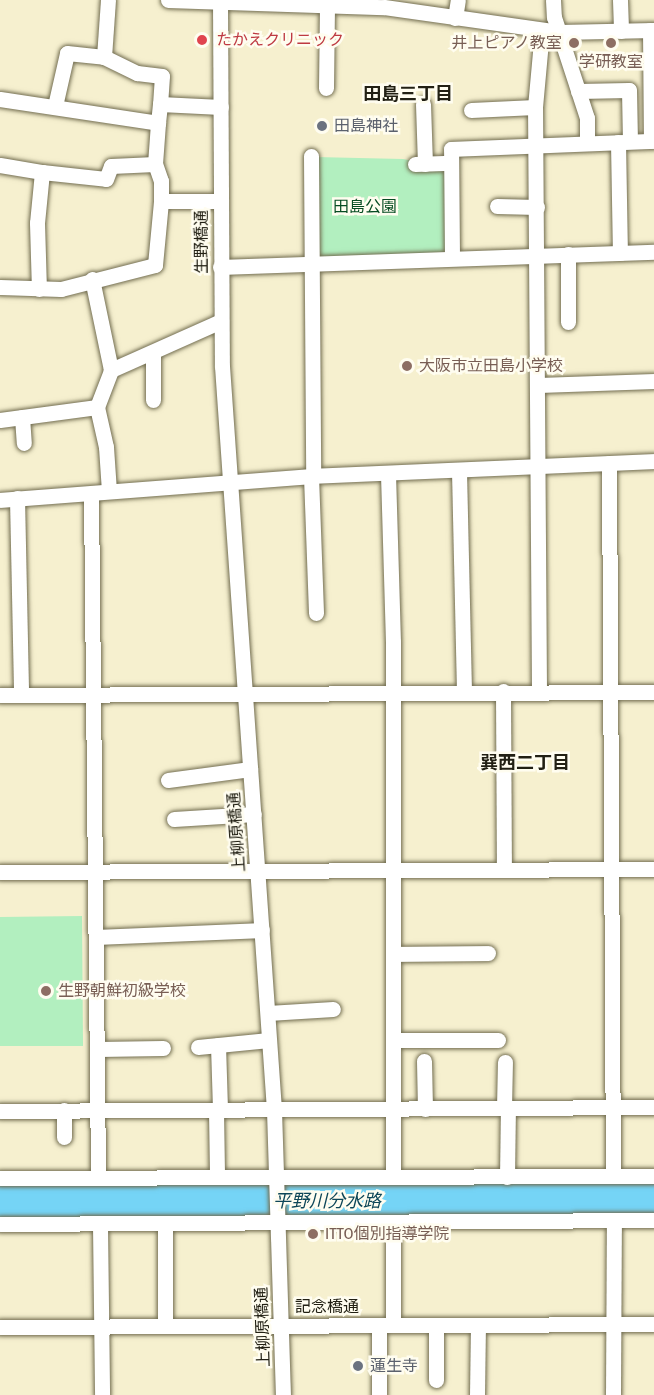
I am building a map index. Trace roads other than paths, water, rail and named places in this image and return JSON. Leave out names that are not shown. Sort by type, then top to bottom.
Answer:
[{"type":"street","points":[[104,57],[108,0]]},
{"type":"street","points":[[168,0],[305,2],[327,5],[384,3],[455,18],[559,32],[652,30],[652,141],[451,149],[452,256]]},
{"type":"street","points":[[455,18],[458,0]]},
{"type":"street","points":[[553,0],[559,32],[587,118],[588,142]]},
{"type":"street","points":[[621,0],[621,31]]},
{"type":"street","name":"生野橋通","points":[[220,1],[221,321],[230,484]]},
{"type":"street","points":[[326,88],[327,5]]},
{"type":"street","points":[[538,691],[539,385],[535,108],[542,30]]},
{"type":"street","points":[[0,287],[61,289],[92,279],[155,265],[161,181],[155,164],[162,76],[137,73],[104,57],[67,53],[56,106]]},
{"type":"street","points":[[578,91],[629,90],[624,142],[620,253]]},
{"type":"street","points":[[0,99],[159,123]]},
{"type":"street","points":[[160,104],[221,107]]},
{"type":"street","points":[[423,104],[420,164],[451,163]]},
{"type":"street","points":[[471,110],[535,108]]},
{"type":"street","points":[[310,156],[313,266],[312,476],[316,613]]},
{"type":"street","points":[[0,165],[106,179],[111,166],[155,164]]},
{"type":"street","points":[[39,289],[37,223],[42,172]]},
{"type":"street","points":[[161,201],[220,201]]},
{"type":"street","points":[[497,206],[537,207]]},
{"type":"street","points":[[220,267],[313,266],[452,256],[654,252]]},
{"type":"street","points":[[568,254],[568,322]]},
{"type":"street","points":[[92,279],[111,370],[97,407],[106,447],[109,490]]},
{"type":"street","points":[[111,370],[221,321]]},
{"type":"street","points":[[153,353],[153,400]]},
{"type":"street","points":[[539,385],[654,381]]},
{"type":"street","points":[[0,420],[97,407]]},
{"type":"street","points":[[22,417],[24,443]]},
{"type":"street","points":[[0,500],[91,495],[109,490],[230,484],[312,476],[654,461]]},
{"type":"street","points":[[609,463],[613,1176]]},
{"type":"street","points":[[459,471],[464,692]]},
{"type":"street","points":[[388,474],[394,692],[393,1177]]},
{"type":"street","name":"上柳原橋通","points":[[230,484],[274,1110],[276,1223],[283,1324],[283,1395]]},
{"type":"street","points":[[91,495],[95,694],[98,1177]]},
{"type":"street","points":[[16,498],[21,694]]},
{"type":"street","points":[[0,695],[245,692],[654,692]]},
{"type":"street","points":[[503,692],[504,870]]},
{"type":"street","points":[[168,780],[250,769]]},
{"type":"street","points":[[174,819],[254,814]]},
{"type":"street","points":[[0,872],[654,869]]},
{"type":"street","points":[[97,937],[262,930]]},
{"type":"street","points":[[394,954],[488,953]]},
{"type":"street","points":[[267,1013],[333,1010]]},
{"type":"street","points":[[198,1047],[269,1040]]},
{"type":"street","points":[[394,1040],[498,1041]]},
{"type":"street","points":[[217,1177],[218,1045]]},
{"type":"street","points":[[98,1049],[164,1048]]},
{"type":"street","points":[[424,1061],[425,1109]]},
{"type":"street","points":[[505,1062],[507,1177]]},
{"type":"street","points":[[0,1111],[654,1107]]},
{"type":"street","points":[[64,1110],[64,1137]]},
{"type":"street","points":[[0,1178],[654,1176]]},
{"type":"street","points":[[613,1395],[614,1220]]},
{"type":"street","points":[[0,1224],[654,1220]]},
{"type":"street","points":[[379,1395],[393,1222]]},
{"type":"street","points":[[165,1224],[165,1326]]},
{"type":"street","points":[[100,1225],[102,1395]]},
{"type":"street","name":"記念橋通","points":[[0,1327],[654,1324]]},
{"type":"street","points":[[436,1325],[436,1380]]},
{"type":"street","points":[[477,1325],[477,1395]]},
{"type":"water","name":"平野川分水路","points":[[654,1181],[654,1215],[0,1218],[0,1184]]},
{"type":"place","name":"たかえクリニック","points":[[202,40]]},
{"type":"place","name":"井上ピアノ教室","points":[[574,43]]},
{"type":"place","name":"学研教室","points":[[611,43]]},
{"type":"place","name":"田島神社","points":[[322,126]]},
{"type":"place","name":"大阪市立田島小学校","points":[[407,366]]},
{"type":"place","name":"生野朝鮮初級学校","points":[[46,991]]},
{"type":"place","name":"ITTO個別指導学院","points":[[313,1234]]},
{"type":"place","name":"蓮生寺","points":[[358,1366]]},
{"type":"district","name":"田島三丁目","points":[[408,94]]},
{"type":"district","name":"巽西二丁目","points":[[525,763]]},
{"type":"park label","name":"田島公園","points":[[365,207]]}]
